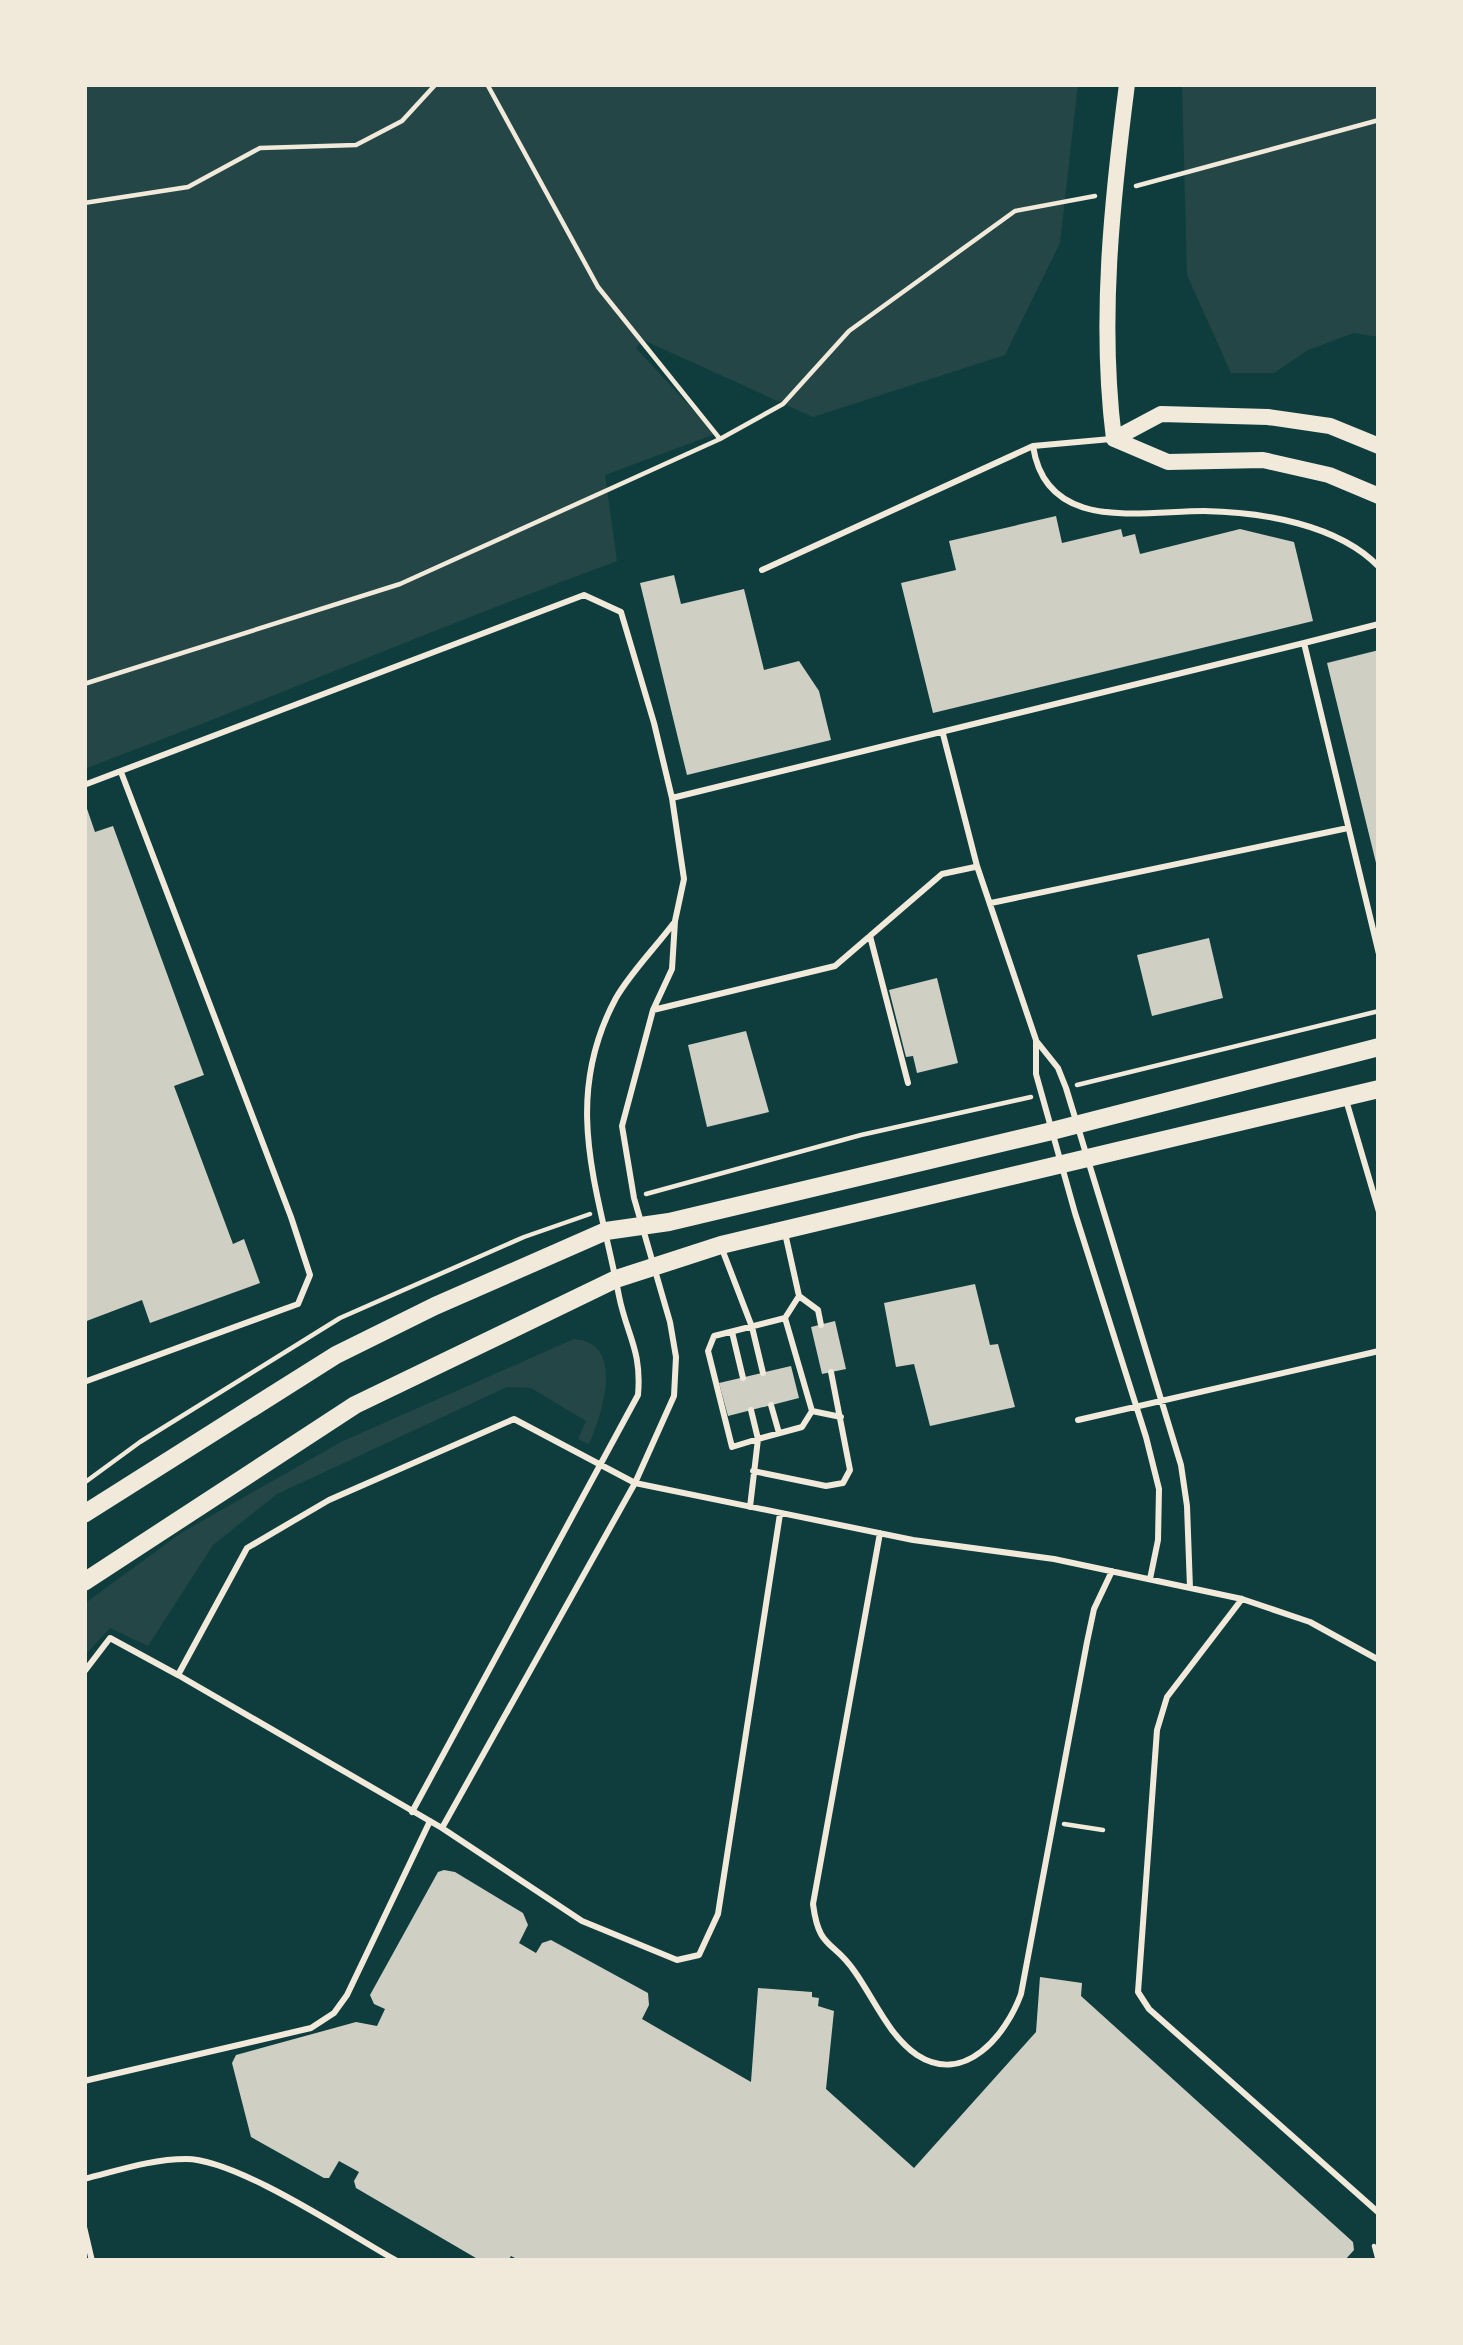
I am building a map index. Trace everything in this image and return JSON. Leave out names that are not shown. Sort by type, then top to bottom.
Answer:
[{"type":"main road","points":[[84,1514],[336,1355],[606,1232],[642,1228],[1052,1131],[1379,1047]]},
{"type":"main road","points":[[84,1582],[355,1405],[616,1279],[721,1245],[1379,1089]]},
{"type":"street","points":[[1114,439],[1106,378],[1113,192],[1126,84]]},
{"type":"street","points":[[1114,439],[1161,414],[1330,426],[1379,446]]},
{"type":"street","points":[[1114,439],[1168,462],[1263,460],[1330,475],[1379,496]]},
{"type":"lane","points":[[762,570],[1033,446],[1114,439]]},
{"type":"lane","points":[[1033,446],[1037,471],[1066,502],[1127,517],[1205,511],[1295,521],[1366,553],[1379,567]]},
{"type":"lane","points":[[84,785],[584,595],[621,613],[672,798],[684,879],[672,969],[653,1010],[622,1126],[642,1228],[670,1322],[676,1357],[674,1396],[635,1483],[442,1828]]},
{"type":"lane","points":[[672,798],[1379,624]]},
{"type":"lane","points":[[1304,643],[1379,954]]},
{"type":"lane","points":[[943,734],[977,866],[1036,1040],[1036,1074],[1159,1489],[1158,1540],[1150,1579]]},
{"type":"lane","points":[[84,1382],[298,1304],[310,1275],[121,772]]},
{"type":"lane","points":[[992,903],[1348,828]]},
{"type":"lane","points":[[653,1010],[835,966],[942,874],[977,866]]},
{"type":"lane","points":[[412,1811],[638,1395],[640,1367],[586,1141],[587,1075],[617,998],[675,921]]},
{"type":"lane","points":[[870,936],[908,1084]]},
{"type":"lane","points":[[1036,1040],[1058,1068],[1077,1123],[1181,1465],[1190,1588]]},
{"type":"lane","points":[[1345,1097],[1379,1212]]},
{"type":"lane","points":[[784,1230],[799,1296],[818,1310],[821,1324]]},
{"type":"lane","points":[[721,1245],[752,1327],[763,1373]]},
{"type":"lane","points":[[785,1318],[812,1411],[802,1427],[732,1447],[708,1352],[714,1336],[785,1318],[799,1296]]},
{"type":"lane","points":[[732,1332],[742,1378]]},
{"type":"lane","points":[[1078,1420],[1379,1351]]},
{"type":"lane","points":[[753,1471],[826,1486],[843,1483],[850,1470],[831,1372]]},
{"type":"lane","points":[[772,1405],[779,1433]]},
{"type":"lane","points":[[750,1508],[758,1438],[751,1410]]},
{"type":"lane","points":[[812,1411],[841,1417]]},
{"type":"lane","points":[[178,1675],[247,1547],[329,1500],[514,1419],[635,1483],[1242,1599],[1310,1622],[1379,1660]]},
{"type":"lane","points":[[84,1672],[110,1638],[442,1828],[582,1922],[677,1960],[699,1955],[718,1914],[780,1514]]},
{"type":"lane","points":[[880,1533],[813,1904],[816,1931],[826,1945],[847,1959],[893,2031],[916,2054],[940,2064],[967,2062],[995,2041],[1021,1994],[1087,1642],[1094,1610],[1112,1571]]},
{"type":"lane","points":[[1242,1599],[1167,1696],[1157,1730],[1138,1992],[1164,2022],[1379,2213]]},
{"type":"lane","points":[[84,2081],[311,2028],[334,2013],[430,1821]]},
{"type":"lane","points":[[84,2179],[157,2160],[191,2159],[226,2166],[397,2261]]},
{"type":"lane","points":[[84,2227],[92,2261]]},
{"type":"path","points":[[84,203],[188,187],[260,148],[356,145],[401,121],[436,84]]},
{"type":"path","points":[[488,84],[598,287],[720,439]]},
{"type":"path","points":[[84,684],[400,584],[720,439],[782,404],[849,331],[1015,212],[1113,192],[1379,120]]},
{"type":"path","points":[[1092,1082],[1379,1011]]},
{"type":"path","points":[[651,1193],[861,1135],[1023,1098]]},
{"type":"path","points":[[84,1484],[140,1442],[340,1318],[550,1228]]},
{"type":"path","points":[[1053,1823],[1103,1830]]},
{"type":"path","points":[[1374,2246],[1378,2261]]},
{"type":"shaded area","points":[[84,84],[1078,84],[1060,243],[1005,355],[813,417],[643,340],[636,348],[715,434],[605,475],[617,561],[84,769]]},
{"type":"shaded area","points":[[1182,84],[1379,84],[1379,337],[1354,333],[1308,350],[1274,373],[1231,373],[1187,275]]},
{"type":"shaded area","points":[[574,1339],[590,1343],[605,1366],[604,1399],[589,1444],[578,1439],[586,1421],[531,1388],[507,1387],[277,1494],[213,1545],[148,1646],[110,1628],[84,1656],[84,1604],[181,1533],[341,1442]]},
{"type":"building","points":[[1056,516],[1062,543],[1121,529],[1123,537],[1135,534],[1140,554],[1240,529],[1294,542],[1313,621],[933,713],[901,583],[956,570],[949,541]]},
{"type":"building","points":[[674,575],[681,604],[744,589],[764,670],[799,661],[819,691],[831,740],[687,775],[640,583]]},
{"type":"building","points":[[1379,650],[1379,867],[1377,867],[1327,663]]},
{"type":"building","points":[[85,803],[95,832],[113,826],[204,1075],[174,1086],[233,1244],[244,1239],[260,1283],[150,1323],[142,1300],[84,1322]]},
{"type":"building","points":[[1209,938],[1223,998],[1152,1016],[1137,955]]},
{"type":"building","points":[[937,978],[958,1063],[917,1073],[913,1056],[906,1057],[889,990]]},
{"type":"building","points":[[746,1031],[769,1112],[707,1127],[688,1045]]},
{"type":"building","points":[[975,1284],[990,1345],[998,1344],[1015,1407],[930,1426],[914,1364],[896,1367],[884,1303]]},
{"type":"building","points":[[835,1321],[846,1369],[822,1374],[811,1327]]},
{"type":"building","points":[[791,1366],[799,1398],[728,1416],[719,1383]]},
{"type":"building","points":[[444,1870],[523,1913],[528,1925],[519,1943],[536,1953],[542,1943],[551,1940],[648,1993],[649,2005],[642,2019],[751,2082],[758,1988],[812,1992],[812,1997],[819,1998],[818,2006],[834,2011],[826,2089],[914,2168],[1036,2032],[1040,1977],[1082,1983],[1081,1996],[1353,2242],[1354,2250],[1344,2261],[521,2261],[511,2256],[508,2261],[481,2261],[356,2188],[359,2172],[339,2161],[329,2178],[324,2178],[251,2137],[232,2063],[236,2055],[356,2022],[377,2026],[385,2009],[374,2004],[370,1995],[438,1872]]}]
